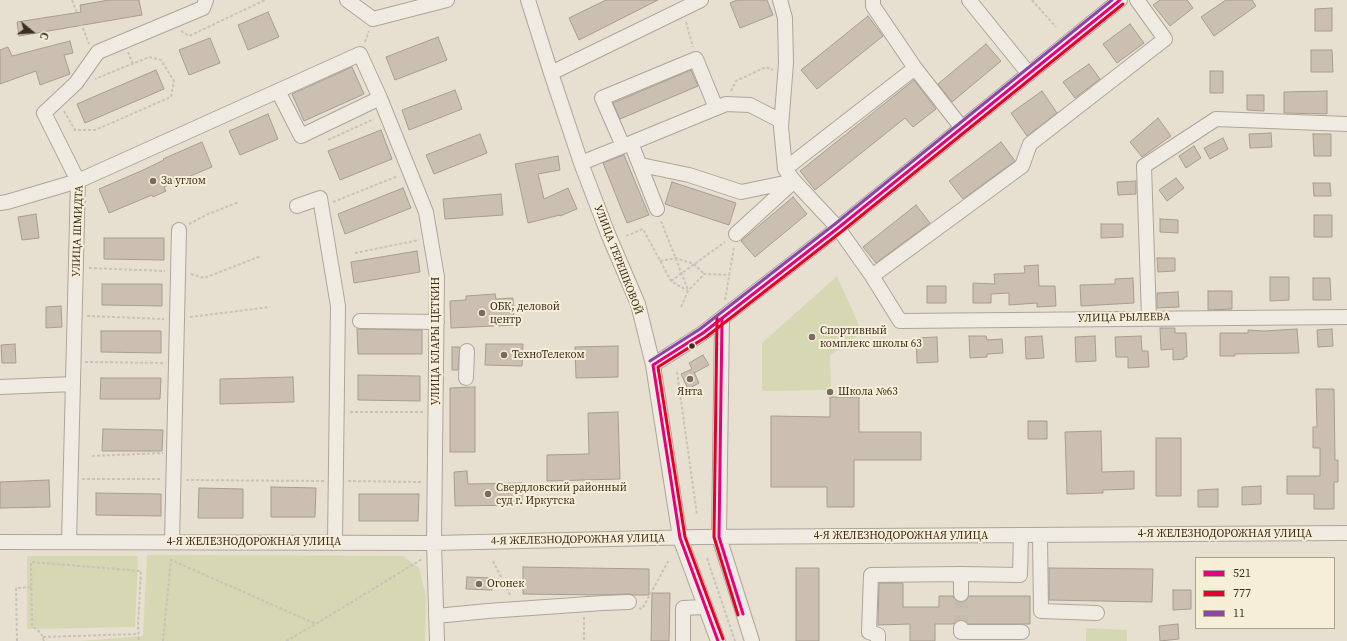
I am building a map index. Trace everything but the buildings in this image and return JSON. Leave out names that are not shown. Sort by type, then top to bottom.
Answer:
[{"type":"street","points":[[0,203],[78,181],[44,113],[76,83],[98,52],[203,8],[206,0]]},
{"type":"street","points":[[347,0],[373,19],[425,3],[447,0]]},
{"type":"street","name":"УЛИЦА ТЕРЕШКОВОЙ","points":[[528,0],[550,73],[581,163],[608,234],[638,304],[653,365],[680,538],[718,641]]},
{"type":"street","points":[[550,73],[701,0]]},
{"type":"street","points":[[780,0],[785,18],[786,63],[781,121],[785,169],[838,228],[872,276],[1022,166],[1030,144],[1165,39],[1137,0]]},
{"type":"street","points":[[873,0],[873,6],[915,68],[962,128]]},
{"type":"street","points":[[969,0],[1029,74]]},
{"type":"street","points":[[653,365],[703,333],[838,228],[1120,0]]},
{"type":"street","name":"УЛИЦА ШМИДТА","points":[[69,542],[78,181],[360,54]]},
{"type":"street","name":"УЛИЦА КЛАРЫ ЦЕТКИН","points":[[360,54],[380,98],[426,212],[437,277],[434,543],[437,641]]},
{"type":"street","points":[[657,209],[641,165],[627,144],[602,98],[696,59],[721,106]]},
{"type":"street","points":[[785,169],[915,68]]},
{"type":"street","points":[[278,91],[301,136],[380,98]]},
{"type":"street","points":[[581,163],[721,106],[750,105],[781,121]]},
{"type":"street","points":[[1149,318],[1144,166],[1216,120],[1347,124]]},
{"type":"street","points":[[641,165],[689,175],[741,192],[794,180]]},
{"type":"street","points":[[736,234],[794,180]]},
{"type":"street","points":[[297,206],[320,198],[338,306],[335,542]]},
{"type":"street","points":[[172,542],[179,230]]},
{"type":"street","name":"УЛИЦА РЫЛЕЕВА","points":[[872,276],[900,321],[1347,317]]},
{"type":"street","points":[[722,318],[719,537],[752,641]]},
{"type":"street","points":[[360,321],[437,322]]},
{"type":"street","points":[[466,378],[467,351]]},
{"type":"street","points":[[0,387],[73,384]]},
{"type":"street","name":"4-Я ЖЕЛЕЗНОДОРОЖНАЯ УЛИЦА","points":[[0,542],[434,543],[719,537],[1347,533]]},
{"type":"street","points":[[878,641],[878,635],[869,632],[870,575],[1020,575],[1021,535]]},
{"type":"street","points":[[1040,535],[1041,611],[1097,613]]},
{"type":"street","points":[[961,574],[961,594]]},
{"type":"street","points":[[436,616],[584,604],[629,602]]},
{"type":"street","points":[[683,641],[683,608],[705,607]]},
{"type":"street","points":[[961,628],[961,632],[1022,632]]},
{"type":"path","points":[[72,0],[94,58]]},
{"type":"path","points":[[168,22],[189,36],[265,0]]},
{"type":"path","points":[[1032,0],[1056,27]]},
{"type":"path","points":[[683,9],[696,59]]},
{"type":"path","points":[[360,54],[373,19]]},
{"type":"path","points":[[58,100],[75,130],[95,130],[171,97],[174,81],[161,60],[148,57],[90,81]]},
{"type":"path","points":[[721,106],[736,81],[766,67],[785,75]]},
{"type":"path","points":[[328,140],[375,118]]},
{"type":"path","points":[[321,207],[399,176]]},
{"type":"path","points":[[179,230],[208,214],[238,202]]},
{"type":"path","points":[[657,209],[688,291]]},
{"type":"path","points":[[626,236],[643,229],[671,281],[688,291]]},
{"type":"path","points":[[671,281],[736,234]]},
{"type":"path","points":[[722,318],[736,234]]},
{"type":"path","points":[[355,253],[430,238]]},
{"type":"path","points":[[84,268],[178,271],[204,278],[261,256]]},
{"type":"path","points":[[660,261],[676,258],[694,264],[704,274],[729,275]]},
{"type":"path","points":[[682,307],[688,291],[704,274]]},
{"type":"path","points":[[83,316],[177,319],[270,307]]},
{"type":"path","points":[[83,362],[176,363]]},
{"type":"path","points":[[677,372],[697,516]]},
{"type":"path","points":[[336,412],[424,412]]},
{"type":"path","points":[[92,456],[174,452]]},
{"type":"path","points":[[81,478],[424,482]]},
{"type":"path","points":[[707,558],[735,641]]},
{"type":"path","points":[[286,641],[423,559]]},
{"type":"path","points":[[163,641],[171,560],[316,624]]},
{"type":"path","points":[[642,609],[669,560]]},
{"type":"path","points":[[493,561],[517,609]]},
{"type":"path","points":[[44,641],[41,633],[32,626],[31,562],[141,571],[139,641]]},
{"type":"path","points":[[17,641],[16,588],[32,587]]},
{"type":"path","points":[[584,604],[584,641]]},
{"type":"path","points":[[43,637],[138,634]]},
{"type":"green space","name":"Спортивный комплекс школы 63","points":[[837,276],[862,332],[830,356],[831,390],[762,391],[762,343]]},
{"type":"green space","points":[[147,555],[403,556],[419,568],[426,596],[425,641],[79,641],[143,636]]},
{"type":"green space","points":[[27,556],[138,556],[135,627],[27,629]]},
{"type":"green space","points":[[1086,628],[1127,630],[1127,641],[1086,641]]},
{"type":"tunnel","points":[[961,594],[961,628]]},
{"type":"transit line","name":"11","points":[[650,361],[700,329],[835,224],[1112,0]]},
{"type":"transit line","name":"521","points":[[718,641],[680,538],[653,365],[703,333],[838,228],[1120,0]]},
{"type":"transit line","name":"777","points":[[723,639],[685,537],[658,367],[706,337],[841,232],[1123,4]]},
{"type":"transit line","name":"777","points":[[717,318],[714,537],[738,615]]},
{"type":"transit line","name":"521","points":[[722,318],[719,537],[743,614]]},
{"type":"place","name":"За углом","points":[[153,181]]},
{"type":"place","name":"ОБК, деловой центр","points":[[482,313]]},
{"type":"place","name":"Спортивный комплекс школы 63","points":[[812,337]]},
{"type":"place","name":"ТехноТелеком","points":[[504,355]]},
{"type":"place","name":"Янта","points":[[690,379]]},
{"type":"place","name":"Школа №63","points":[[830,392]]},
{"type":"place","name":"Свердловский районный суд г. Иркутска","points":[[488,494]]},
{"type":"place","name":"Огонек","points":[[479,584]]}]
